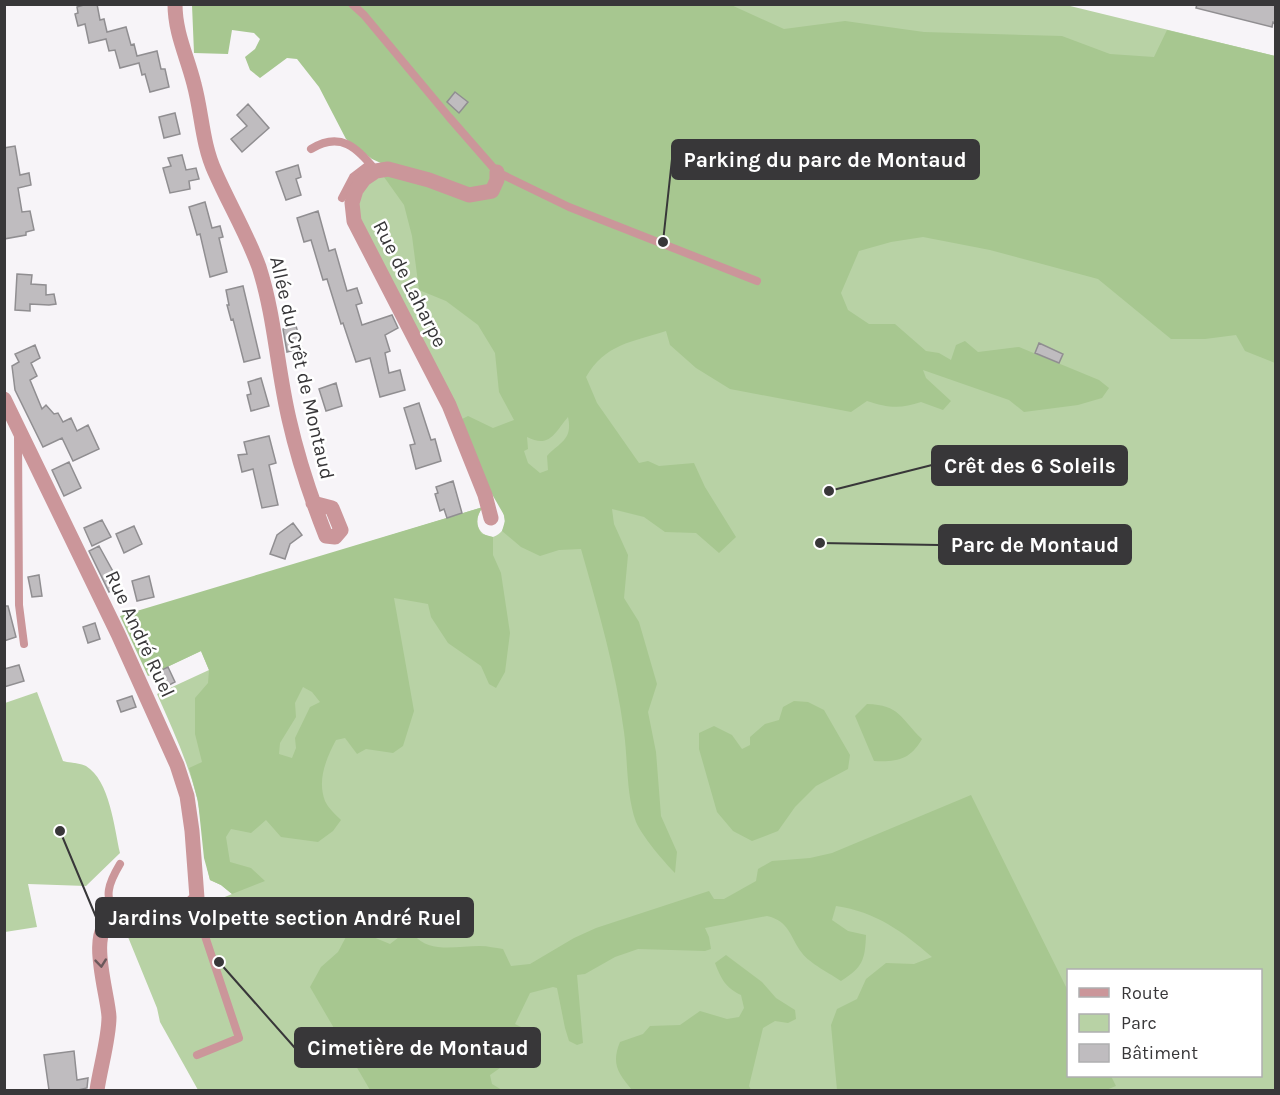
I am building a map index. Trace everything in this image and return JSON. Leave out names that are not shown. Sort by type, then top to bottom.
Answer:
[{"type":"street","name":"Allée du Crêt de Montaud","points":[[175,4],[175,22],[194,84],[201,126],[214,171],[237,214],[258,266],[270,307],[289,419],[313,503]]},
{"type":"street","points":[[373,167],[429,180],[469,195],[492,190],[497,180],[497,172]]},
{"type":"street","name":"Rue de Laharpe","points":[[373,167],[356,190],[352,203],[354,221],[449,405],[485,495],[491,518]]},
{"type":"street","name":"Rue André Ruel","points":[[4,399],[113,624],[177,765],[187,796],[197,898]]},
{"type":"street","points":[[97,1090],[109,1018],[100,963],[103,925],[108,919],[115,917],[159,920],[189,906],[197,898]]},
{"type":"lane","points":[[352,4],[364,15],[497,172],[569,207],[757,280]]},
{"type":"lane","points":[[311,149],[330,140],[340,142],[354,147],[373,167],[353,177],[342,198]]},
{"type":"lane","points":[[19,429],[17,443],[19,605],[24,644]]},
{"type":"lane","points":[[115,917],[109,905],[109,891],[111,879],[120,864]]},
{"type":"lane","points":[[197,898],[196,909],[239,1038],[197,1055]]},
{"type":"green space","points":[[729,4],[784,29],[845,21],[924,32],[1062,36],[1110,54],[1154,57],[1167,30],[1275,56],[1275,363],[1245,351],[1236,335],[1205,339],[1171,339],[1098,279],[990,250],[923,237],[891,242],[859,251],[841,293],[848,310],[869,324],[895,324],[926,351],[939,353],[951,360],[956,345],[965,341],[978,352],[1019,347],[1099,380],[1109,388],[1102,398],[1078,405],[1024,412],[1009,400],[923,370],[926,378],[951,401],[943,410],[921,402],[894,407],[867,401],[851,412],[730,389],[696,368],[670,345],[666,331],[620,346],[602,357],[586,377],[597,403],[639,463],[648,461],[659,466],[694,463],[705,487],[736,537],[719,553],[696,533],[665,532],[644,517],[612,509],[614,524],[628,555],[624,598],[639,622],[657,684],[648,712],[656,752],[661,816],[677,852],[675,873],[659,856],[636,822],[629,789],[624,732],[616,686],[581,549],[559,550],[540,556],[521,547],[502,531],[504,515],[485,482],[462,419],[468,416],[493,428],[514,420],[499,392],[495,353],[478,325],[446,301],[419,290],[412,236],[404,205],[384,177],[385,165],[372,159],[346,139],[319,87],[297,59],[287,58],[260,78],[250,70],[245,57],[255,49],[260,39],[254,33],[232,30],[228,54],[194,53],[192,5]],"holes":[[[568,417],[567,436],[547,456],[548,470],[540,473],[528,463],[524,451],[528,449],[527,437],[541,441],[547,440]]]},
{"type":"green space","points":[[523,5],[1066,5],[1275,56],[1275,1090],[198,1090],[160,1022],[157,1008],[128,937],[232,894],[210,880],[199,808],[193,785],[157,694],[209,670],[201,651],[148,676],[326,555],[483,507],[477,521],[483,533],[493,537],[501,532],[504,526],[503,511],[485,482],[362,228],[358,200],[363,191]]},
{"type":"green space","points":[[483,507],[477,524],[482,534],[493,537],[493,555],[501,573],[510,633],[505,672],[496,688],[489,684],[481,666],[448,643],[431,617],[428,604],[394,598],[414,711],[403,746],[393,753],[366,749],[357,754],[345,738],[336,740],[326,762],[322,785],[326,804],[341,820],[333,831],[318,842],[281,837],[266,820],[251,833],[231,829],[226,837],[230,862],[251,868],[265,881],[232,894],[210,880],[204,858],[198,801],[189,768],[202,762],[195,734],[195,698],[208,683],[209,670],[201,651],[148,676],[120,616]],"holes":[[[303,687],[312,692],[320,702],[310,707],[295,738],[296,748],[292,758],[279,754],[280,743],[296,717],[295,703]]]},
{"type":"green space","points":[[37,692],[63,761],[86,766],[101,782],[110,805],[120,853],[86,886],[28,884],[37,927],[5,932],[5,703]]},
{"type":"green space","points":[[794,701],[808,702],[824,710],[850,755],[848,769],[816,786],[795,807],[778,831],[752,841],[733,831],[717,812],[699,749],[699,733],[714,726],[732,735],[742,749],[750,745],[750,737],[765,724],[779,720],[783,707]]},
{"type":"green space","points":[[867,704],[886,707],[904,719],[922,739],[913,751],[896,760],[874,761],[855,716]]},
{"type":"green space","points":[[971,795],[1067,989],[1067,1077],[1112,1077],[1116,1086],[1106,1090],[837,1090],[831,1025],[837,1009],[857,999],[866,979],[886,963],[914,964],[932,957],[888,924],[864,913],[836,906],[832,920],[848,931],[866,935],[865,951],[861,962],[841,981],[805,957],[785,926],[775,918],[767,916],[705,928],[711,949],[705,951],[638,949],[615,957],[585,974],[577,975],[583,1043],[577,1045],[569,1041],[557,988],[530,993],[515,1024],[523,1028],[528,1044],[528,1057],[510,1061],[490,1075],[492,1084],[502,1090],[370,1090],[310,987],[321,967],[338,952],[347,935],[361,932],[390,944],[403,934],[413,934],[435,947],[483,946],[503,949],[511,966],[530,964],[596,928],[709,891],[714,899],[724,899],[756,881],[758,869],[772,861],[810,858],[832,853]]},
{"type":"green space","points":[[726,955],[762,982],[776,998],[795,1010],[796,1019],[788,1023],[775,1021],[763,1028],[749,1086],[751,1090],[632,1090],[617,1068],[616,1056],[620,1042],[643,1034],[650,1026],[680,1025],[700,1011],[727,1019],[739,1017],[744,1008],[741,995],[725,982],[715,963]]},
{"type":"building","points":[[97,4],[100,20],[104,19],[107,32],[126,27],[137,56],[157,51],[161,69],[165,69],[169,87],[150,92],[139,63],[120,68],[115,50],[109,51],[106,39],[89,43],[85,24],[78,26],[75,14],[78,13],[77,7]]},
{"type":"building","points":[[1197,4],[1275,4],[1275,23],[1273,22],[1272,27],[1196,8]]},
{"type":"building","points":[[455,92],[468,102],[459,113],[447,102]]},
{"type":"building","points":[[248,104],[269,128],[242,152],[231,139],[247,126],[237,115]]},
{"type":"building","points":[[175,113],[180,134],[164,138],[159,117]]},
{"type":"building","points":[[15,146],[20,175],[29,173],[31,185],[18,188],[22,212],[30,211],[34,230],[26,232],[26,235],[4,239],[4,148]]},
{"type":"building","points":[[182,155],[186,170],[196,168],[199,179],[189,181],[190,189],[170,193],[163,168],[171,166],[168,158]]},
{"type":"building","points":[[298,165],[301,177],[296,179],[301,195],[286,200],[276,172]]},
{"type":"building","points":[[205,202],[212,228],[220,226],[223,237],[219,238],[227,272],[210,277],[200,234],[197,235],[189,207]]},
{"type":"building","points":[[318,211],[329,251],[335,249],[347,291],[357,288],[362,303],[356,305],[362,325],[392,315],[398,328],[385,335],[390,351],[385,353],[389,373],[400,370],[405,390],[380,397],[370,358],[356,362],[327,279],[323,280],[311,240],[304,242],[297,218]]},
{"type":"building","points":[[17,274],[32,275],[31,284],[46,285],[46,295],[54,294],[56,304],[30,304],[30,311],[15,310]]},
{"type":"building","points":[[243,286],[260,358],[244,362],[227,305],[229,305],[226,290]]},
{"type":"building","points":[[296,326],[302,348],[287,352],[283,329]]},
{"type":"building","points":[[1039,343],[1063,354],[1059,363],[1035,353]]},
{"type":"building","points":[[35,345],[40,358],[31,363],[37,376],[30,380],[42,409],[46,405],[54,414],[58,413],[63,422],[71,418],[77,431],[88,425],[99,449],[73,461],[62,438],[43,447],[15,390],[12,366],[19,362],[15,354]]},
{"type":"building","points":[[261,378],[269,406],[251,411],[247,395],[251,394],[248,382]]},
{"type":"building","points":[[336,383],[342,406],[326,411],[319,389]]},
{"type":"building","points":[[419,403],[431,440],[435,439],[441,461],[416,469],[410,445],[415,444],[404,408]]},
{"type":"building","points":[[269,436],[276,463],[269,465],[278,505],[262,508],[253,469],[242,472],[238,455],[247,454],[244,442]]},
{"type":"building","points":[[69,462],[81,488],[64,496],[52,470]]},
{"type":"building","points":[[453,481],[462,513],[447,518],[444,509],[440,511],[435,494],[438,493],[436,487]]},
{"type":"building","points":[[102,520],[111,537],[92,546],[84,528]]},
{"type":"building","points":[[293,523],[302,535],[290,544],[285,559],[270,554],[277,535]]},
{"type":"building","points":[[134,526],[142,544],[124,553],[116,534]]},
{"type":"building","points":[[99,546],[121,586],[109,592],[89,551]]},
{"type":"building","points":[[39,575],[42,596],[32,597],[28,577]]},
{"type":"building","points":[[149,576],[154,597],[137,601],[132,581]]},
{"type":"building","points":[[4,606],[8,606],[16,637],[4,641]]},
{"type":"building","points":[[95,623],[100,639],[88,643],[83,627]]},
{"type":"building","points":[[19,665],[24,681],[4,687],[4,669]]},
{"type":"building","points":[[168,667],[175,682],[160,690],[153,674]]},
{"type":"building","points":[[132,696],[136,707],[121,712],[117,701]]},
{"type":"building","points":[[186,919],[188,925],[159,937],[156,928],[171,926]]},
{"type":"building","points":[[74,1051],[77,1080],[88,1078],[87,1088],[49,1090],[44,1055]]},
{"type":"place","name":"Parking du parc de Montaud","points":[[663,242]]},
{"type":"place","name":"Crêt des 6 Soleils","points":[[829,491]]},
{"type":"place","name":"Parc de Montaud","points":[[820,543]]},
{"type":"place","name":"Jardins Volpette section André Ruel","points":[[60,831]]},
{"type":"place","name":"Cimetière de Montaud","points":[[219,962]]}]
